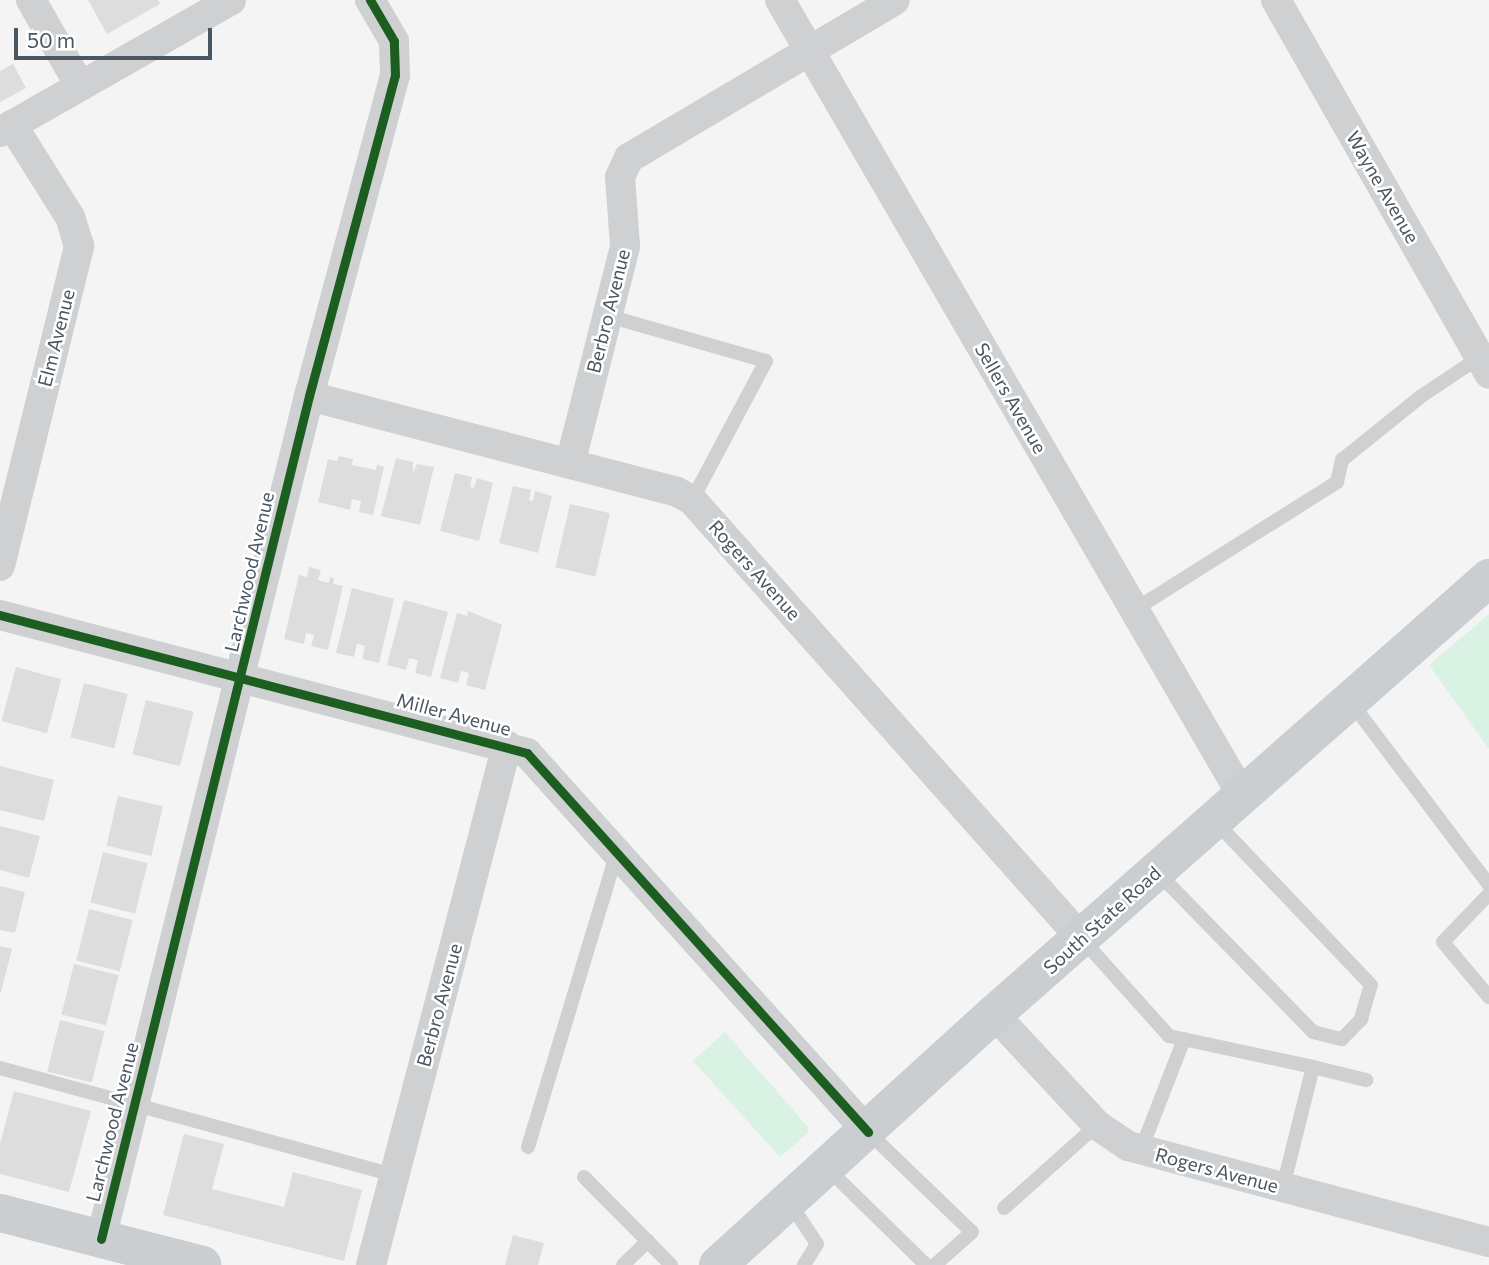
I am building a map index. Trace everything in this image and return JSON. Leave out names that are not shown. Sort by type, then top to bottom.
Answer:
[{"type":"main road","name":"South State Road","points":[[718,1265],[868,1132],[994,1014],[1489,579]]},
{"type":"main road","points":[[0,1213],[202,1265]]},
{"type":"street","points":[[31,0],[79,86]]},
{"type":"street","points":[[6,128],[231,0]]},
{"type":"street","name":"Larchwood Avenue","points":[[101,1239],[242,677],[309,396],[395,75],[394,41],[370,0]]},
{"type":"street","name":"Sellers Avenue","points":[[780,0],[1242,795]]},
{"type":"street","name":"Berbro Avenue","points":[[570,464],[625,246],[621,177],[629,158],[808,49],[895,0]]},
{"type":"street","name":"Wayne Avenue","points":[[1276,0],[1484,366]]},
{"type":"street","name":"Elm Avenue","points":[[0,566],[79,246],[71,216],[6,128]]},
{"type":"street","points":[[309,396],[570,464],[692,500]]},
{"type":"street","name":"Rogers Avenue","points":[[692,500],[1081,938]]},
{"type":"street","name":"Miller Avenue","points":[[0,615],[507,745],[544,768],[868,1132]]},
{"type":"street","name":"Berbro Avenue","points":[[371,1265],[507,745]]},
{"type":"street","name":"Rogers Avenue","points":[[994,1014],[1097,1125],[1141,1150],[1489,1242]]},
{"type":"lane","points":[[608,316],[766,361],[692,500]]},
{"type":"lane","points":[[1134,610],[1337,482],[1342,460],[1420,397],[1484,366]]},
{"type":"lane","points":[[1349,700],[1489,885]]},
{"type":"lane","points":[[1156,871],[1313,1032],[1342,1040],[1361,1019],[1371,985],[1214,820]]},
{"type":"lane","points":[[528,1147],[618,852]]},
{"type":"lane","points":[[1489,894],[1443,942],[1489,997]]},
{"type":"lane","points":[[1081,938],[1169,1036],[1366,1080]]},
{"type":"lane","points":[[1141,1150],[1184,1039]]},
{"type":"lane","points":[[1283,1187],[1313,1067]]},
{"type":"lane","points":[[0,1068],[394,1175]]},
{"type":"lane","points":[[1004,1208],[1097,1125]]},
{"type":"lane","points":[[868,1132],[972,1232],[935,1265]]},
{"type":"lane","points":[[827,1168],[926,1265]]},
{"type":"lane","points":[[584,1177],[671,1265]]},
{"type":"lane","points":[[789,1202],[817,1244],[804,1265]]},
{"type":"lane","points":[[624,1265],[648,1241]]},
{"type":"green space","points":[[1489,614],[1489,749],[1429,665]]},
{"type":"green space","points":[[725,1032],[808,1127],[808,1133],[780,1157],[693,1061]]},
{"type":"building","points":[[88,0],[158,0],[160,4],[107,34]]},
{"type":"building","points":[[13,64],[26,88],[0,102],[0,71]]},
{"type":"building","points":[[339,456],[353,459],[352,465],[376,470],[377,465],[384,467],[373,515],[359,512],[361,501],[352,499],[350,510],[318,502],[328,459],[337,461]]},
{"type":"building","points":[[396,458],[413,462],[413,473],[417,464],[434,467],[420,525],[381,516]]},
{"type":"building","points":[[455,473],[472,477],[470,487],[474,488],[477,478],[493,483],[479,541],[440,531]]},
{"type":"building","points":[[513,486],[531,490],[529,500],[533,501],[535,491],[552,496],[538,553],[499,543]]},
{"type":"building","points":[[570,504],[610,513],[595,577],[555,567]]},
{"type":"building","points":[[309,567],[321,570],[318,580],[329,583],[330,577],[334,578],[333,584],[343,586],[328,650],[311,646],[314,635],[306,633],[304,644],[284,639],[299,575],[307,577]]},
{"type":"building","points":[[352,588],[394,599],[379,663],[362,659],[365,646],[362,645],[357,644],[354,657],[336,653]]},
{"type":"building","points":[[404,600],[448,612],[431,677],[415,673],[418,660],[409,658],[406,670],[387,665]]},
{"type":"building","points":[[468,611],[502,625],[485,690],[466,685],[469,673],[461,671],[458,683],[440,678],[457,613],[467,616]]},
{"type":"building","points":[[16,667],[61,679],[47,733],[2,721]]},
{"type":"building","points":[[84,683],[128,694],[114,748],[70,737]]},
{"type":"building","points":[[146,700],[194,712],[180,766],[132,754]]},
{"type":"building","points":[[0,766],[54,780],[44,821],[0,810]]},
{"type":"building","points":[[118,796],[163,806],[151,856],[107,846]]},
{"type":"building","points":[[0,826],[40,836],[29,878],[0,870]]},
{"type":"building","points":[[103,852],[148,863],[135,914],[90,902]]},
{"type":"building","points":[[0,886],[25,892],[15,933],[0,930]]},
{"type":"building","points":[[89,909],[133,920],[120,971],[76,960]]},
{"type":"building","points":[[0,946],[12,949],[1,992],[0,992]]},
{"type":"building","points":[[74,964],[119,975],[106,1026],[61,1014]]},
{"type":"building","points":[[60,1020],[105,1031],[92,1083],[47,1071]]},
{"type":"building","points":[[14,1091],[91,1111],[69,1192],[0,1174],[0,1144]]},
{"type":"building","points":[[184,1134],[224,1144],[212,1189],[284,1207],[293,1172],[362,1190],[344,1261],[163,1215]]},
{"type":"building","points":[[513,1235],[544,1243],[538,1265],[505,1265]]},
{"type":"cycle path","points":[[101,1239],[309,396],[395,75],[394,41],[370,0]]},
{"type":"cycle path","points":[[0,615],[527,753],[868,1132]]}]
